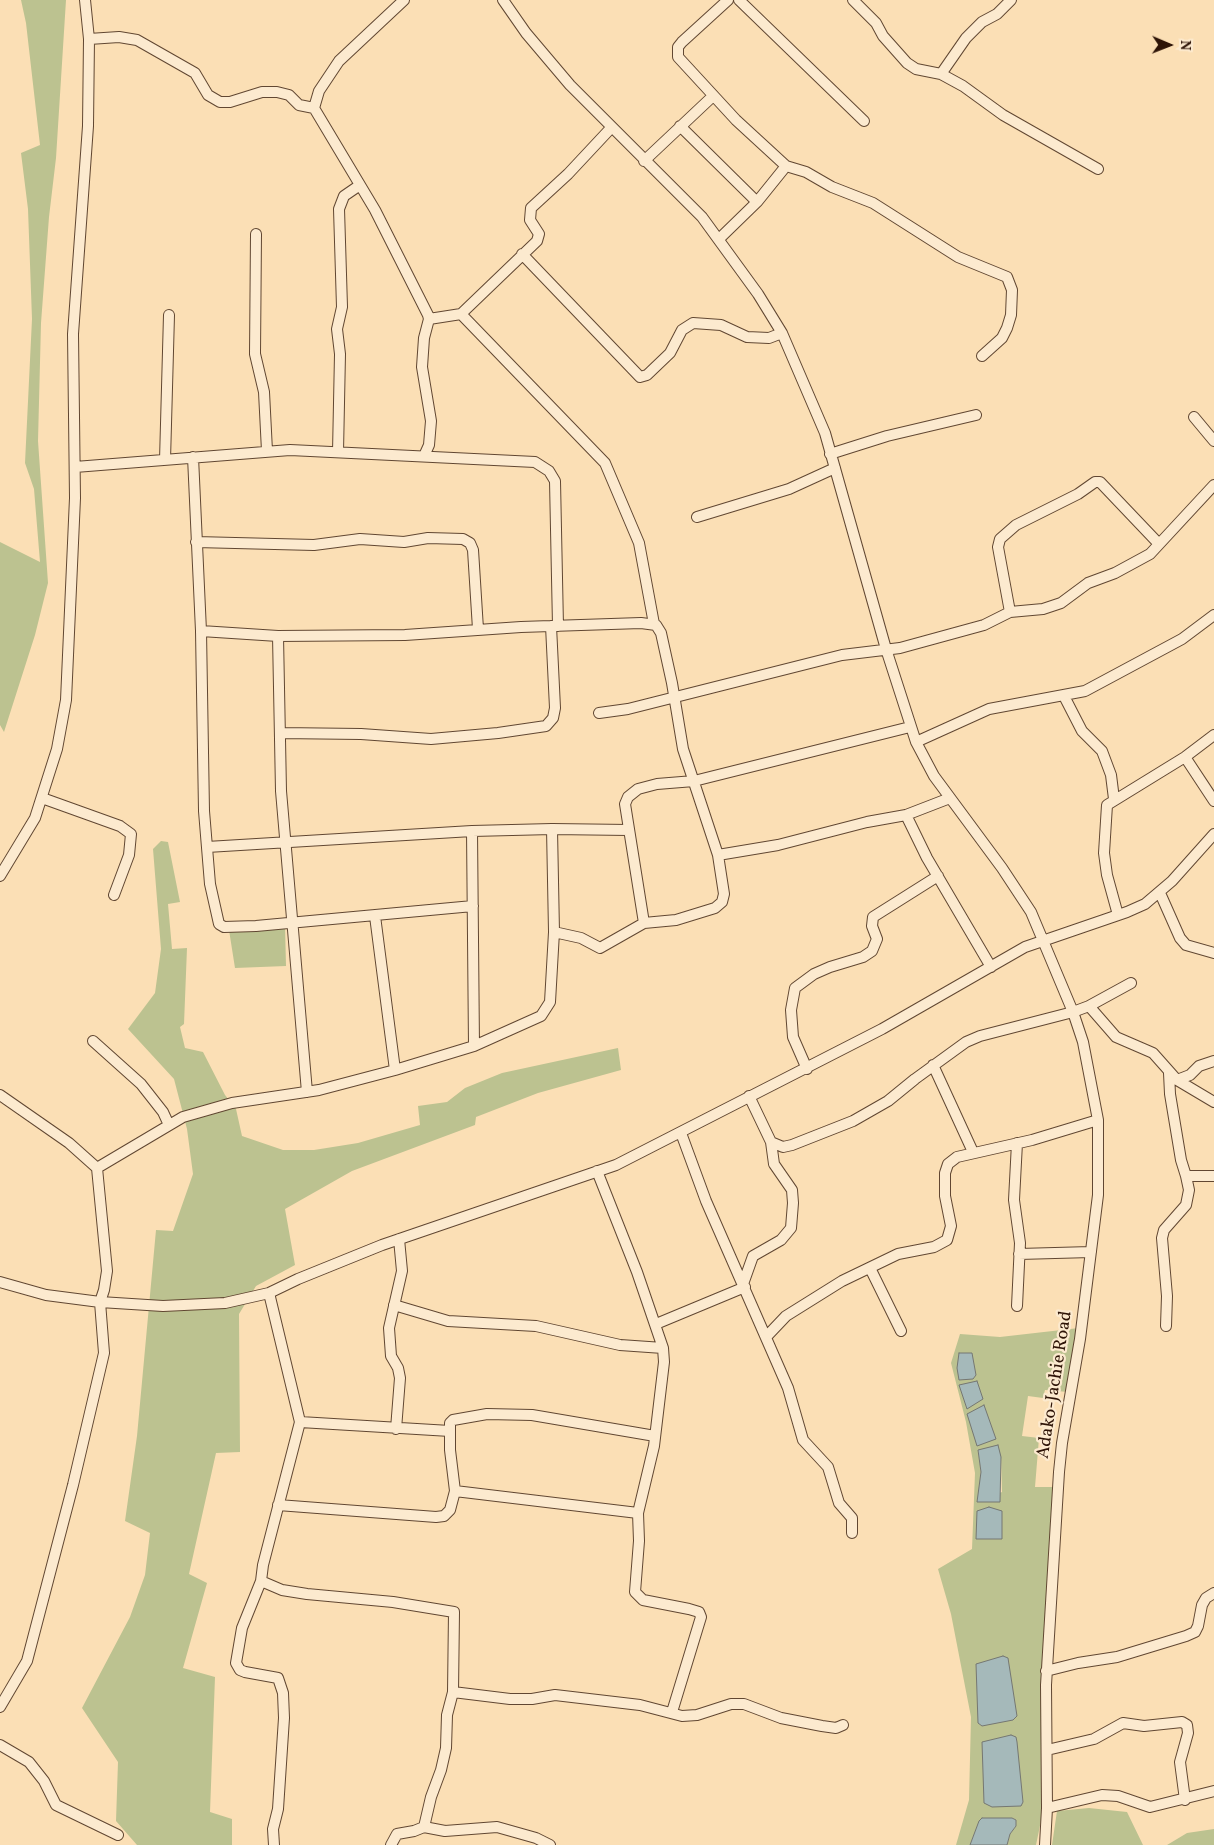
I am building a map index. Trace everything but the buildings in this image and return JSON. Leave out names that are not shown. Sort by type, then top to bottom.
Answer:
[{"type":"street","points":[[0,876],[35,818],[58,750],[66,700],[73,580],[76,468],[73,334],[86,152],[90,39],[85,0]]},
{"type":"street","points":[[404,0],[340,61],[319,91],[314,108],[406,268],[429,320],[424,338],[422,367],[431,421],[429,445],[424,456]]},
{"type":"street","name":"Adako-Jachie Road","points":[[503,0],[551,64],[611,128],[688,203],[719,239],[782,333],[818,417],[835,468],[886,649],[916,742],[934,776],[1024,900],[1044,939],[1073,1012],[1088,1061],[1098,1120],[1098,1194],[1080,1338],[1062,1444],[1046,1671],[1048,1808],[1046,1845]]},
{"type":"street","points":[[728,0],[682,42],[677,52],[682,63],[713,96],[786,166],[806,172],[838,190],[874,203],[958,257],[1007,277],[1012,290],[1011,315],[1007,328],[1002,338],[982,356]]},
{"type":"street","points":[[739,0],[864,121]]},
{"type":"street","points":[[853,0],[872,18],[883,36],[916,69],[942,74],[964,86],[1003,114],[1098,169]]},
{"type":"street","points":[[942,74],[966,38],[982,22],[997,14],[1011,0]]},
{"type":"street","points":[[90,39],[119,37],[137,40],[195,73],[208,95],[220,102],[230,102],[262,92],[278,92],[289,94],[299,105],[314,108]]},
{"type":"street","points":[[644,161],[713,96]]},
{"type":"street","points":[[680,126],[757,202]]},
{"type":"street","points":[[429,320],[460,314],[522,254],[539,236],[530,220],[532,208],[568,174],[611,128]]},
{"type":"street","points":[[719,239],[757,202],[786,166]]},
{"type":"street","points":[[338,452],[340,354],[338,329],[342,307],[339,209],[344,196],[360,185]]},
{"type":"street","points":[[256,234],[255,354],[264,392],[267,451]]},
{"type":"street","points":[[522,254],[640,378],[647,375],[670,353],[682,330],[694,322],[722,326],[740,335],[755,338],[773,337],[782,333]]},
{"type":"street","points":[[460,314],[605,463],[639,543],[654,624],[661,633],[683,749],[718,855],[724,894],[722,902],[714,908],[676,920],[644,923],[600,948],[580,938],[554,932]]},
{"type":"street","points":[[165,460],[169,315]]},
{"type":"street","points":[[830,454],[887,436],[976,415]]},
{"type":"street","points":[[1194,417],[1214,441]]},
{"type":"street","points":[[76,468],[267,451],[315,450],[535,462],[552,474],[555,482],[555,708],[553,718],[546,726],[498,733],[430,739],[361,734],[280,733]]},
{"type":"street","points":[[193,457],[207,847],[210,884],[219,924],[224,927],[256,926],[473,906]]},
{"type":"street","points":[[697,517],[789,489],[835,468]]},
{"type":"street","points":[[1010,612],[998,547],[1000,539],[1016,525],[1078,494],[1095,482],[1100,482],[1158,544]]},
{"type":"street","points":[[599,714],[628,709],[842,655],[900,648],[984,625],[1010,612],[1043,609],[1061,603],[1088,583],[1115,573],[1150,554],[1214,486]]},
{"type":"street","points":[[196,542],[314,546],[360,539],[404,542],[433,537],[463,539],[470,543],[473,550],[478,629]]},
{"type":"street","points":[[916,742],[989,709],[1064,696],[1095,686],[1113,674],[1182,639],[1214,615]]},
{"type":"street","points":[[200,631],[278,636],[405,635],[478,629],[654,624]]},
{"type":"street","points":[[278,636],[284,842],[307,1092]]},
{"type":"street","points":[[1064,696],[1082,731],[1102,751],[1111,774],[1114,799]]},
{"type":"street","points":[[644,923],[625,804],[628,797],[638,789],[657,784],[694,781],[910,727]]},
{"type":"street","points":[[1118,915],[1107,875],[1104,853],[1106,808],[1114,799],[1185,757],[1214,735]]},
{"type":"street","points":[[1185,757],[1214,801]]},
{"type":"street","points":[[42,798],[120,826],[131,834],[129,855],[114,895]]},
{"type":"street","points":[[718,855],[778,845],[867,822],[906,815],[950,798]]},
{"type":"street","points":[[906,815],[938,876],[991,967]]},
{"type":"street","points":[[98,1168],[183,1117],[232,1103],[307,1092],[395,1070],[474,1046],[541,1016],[550,1002],[554,932],[552,829]]},
{"type":"street","points":[[207,847],[472,831],[629,830]]},
{"type":"street","points":[[472,831],[474,1046]]},
{"type":"street","points":[[0,1282],[46,1295],[100,1302],[163,1306],[225,1303],[269,1293],[298,1278],[399,1239],[616,1165],[681,1133],[749,1096],[807,1069],[1017,951],[1044,939],[1118,915],[1145,904],[1160,893],[1214,834]]},
{"type":"street","points":[[807,1069],[793,1037],[791,1010],[795,988],[814,974],[863,957],[872,951],[877,939],[872,926],[873,917],[938,876]]},
{"type":"street","points":[[1160,893],[1180,938],[1186,945],[1214,953]]},
{"type":"street","points":[[375,916],[395,1070]]},
{"type":"street","points":[[771,1142],[782,1147],[792,1145],[853,1121],[888,1101],[933,1065],[966,1042],[980,1036],[1073,1012],[1089,1006],[1131,983]]},
{"type":"street","points":[[1089,1006],[1116,1037],[1128,1044],[1153,1053],[1173,1076],[1214,1102]]},
{"type":"street","points":[[93,1041],[141,1084],[163,1112],[170,1125]]},
{"type":"street","points":[[1173,1076],[1190,1075],[1199,1066],[1214,1061]]},
{"type":"street","points":[[933,1065],[973,1152]]},
{"type":"street","points":[[1166,1326],[1167,1296],[1162,1238],[1164,1230],[1186,1205],[1189,1190],[1181,1160],[1173,1076]]},
{"type":"street","points":[[0,1095],[69,1143],[98,1168],[108,1271],[100,1302],[104,1353],[73,1485],[27,1661],[0,1707]]},
{"type":"street","points":[[656,1324],[744,1285],[753,1256],[781,1240],[791,1228],[792,1190],[774,1164],[771,1142],[749,1096]]},
{"type":"street","points":[[767,1336],[786,1316],[842,1282],[898,1254],[934,1247],[947,1240],[951,1226],[945,1196],[948,1164],[957,1157],[1085,1126],[1098,1120]]},
{"type":"street","points":[[681,1133],[706,1201],[767,1336],[788,1388],[803,1440],[828,1467],[839,1503],[852,1518],[852,1533]]},
{"type":"street","points":[[1016,1142],[1014,1200],[1020,1254],[1017,1306]]},
{"type":"street","points":[[598,1171],[664,1348],[655,1436],[638,1513],[639,1540],[634,1587],[636,1596],[643,1600],[694,1610],[699,1612],[701,1617],[672,1712]]},
{"type":"street","points":[[1186,1176],[1214,1176]]},
{"type":"street","points":[[396,1429],[400,1378],[398,1368],[391,1356],[389,1328],[402,1271],[399,1239]]},
{"type":"street","points":[[1020,1254],[1091,1252]]},
{"type":"street","points":[[870,1268],[902,1331]]},
{"type":"street","points":[[269,1293],[300,1422],[278,1505],[261,1581],[242,1628],[236,1663],[240,1670],[245,1672],[278,1678],[283,1694],[284,1718],[278,1809],[273,1829],[274,1845]]},
{"type":"street","points":[[394,1305],[448,1321],[536,1326],[620,1345],[664,1348]]},
{"type":"street","points":[[278,1505],[436,1517],[444,1516],[450,1510],[455,1490],[450,1462],[450,1423],[453,1420],[488,1414],[532,1415],[655,1436]]},
{"type":"street","points":[[300,1422],[450,1432]]},
{"type":"street","points":[[455,1490],[638,1513]]},
{"type":"street","points":[[261,1581],[282,1590],[307,1594],[451,1610],[455,1617],[453,1692],[448,1715],[446,1748],[441,1770],[430,1796],[424,1826]]},
{"type":"street","points":[[1046,1671],[1124,1656],[1195,1632],[1202,1605],[1206,1598],[1214,1593]]},
{"type":"street","points":[[453,1692],[510,1699],[532,1699],[555,1694],[640,1706],[672,1712],[682,1716],[697,1715],[731,1704],[744,1704],[786,1719],[836,1728],[842,1725]]},
{"type":"street","points":[[1047,1750],[1094,1739],[1123,1723],[1144,1726],[1182,1722],[1187,1725],[1188,1733],[1180,1762],[1186,1800]]},
{"type":"street","points":[[0,1745],[29,1762],[44,1781],[56,1805],[118,1835]]},
{"type":"street","points":[[1048,1808],[1102,1795],[1118,1796],[1150,1807],[1186,1800],[1214,1791]]},
{"type":"street","points":[[391,1845],[397,1834],[414,1831],[424,1826],[445,1831],[497,1827],[536,1838],[550,1845]]},
{"type":"green space","points":[[21,0],[66,0],[56,158],[49,217],[41,323],[38,441],[48,583],[35,635],[4,732],[0,725],[0,542],[40,562],[34,489],[25,463],[32,319],[28,209],[21,153],[40,145],[26,23]]},
{"type":"green space","points":[[161,841],[168,842],[180,902],[168,904],[172,949],[187,948],[184,1024],[180,1027],[185,1048],[203,1052],[225,1095],[236,1109],[242,1136],[283,1150],[314,1150],[358,1143],[420,1125],[418,1106],[447,1102],[465,1088],[502,1073],[618,1048],[621,1070],[538,1093],[476,1117],[475,1125],[352,1171],[285,1209],[295,1265],[256,1286],[239,1314],[240,1452],[216,1453],[189,1574],[207,1583],[183,1668],[215,1677],[210,1812],[232,1819],[232,1845],[137,1845],[116,1821],[118,1762],[82,1708],[130,1617],[145,1575],[150,1533],[125,1521],[137,1436],[156,1230],[173,1231],[193,1174],[187,1129],[174,1079],[128,1029],[155,993],[161,949],[153,849]]},
{"type":"green space","points":[[285,925],[286,966],[235,968],[229,930]]},
{"type":"green space","points":[[1079,1328],[1068,1392],[1045,1390],[1043,1398],[1028,1396],[1022,1436],[1039,1438],[1035,1487],[1054,1487],[1042,1816],[1036,1845],[1007,1845],[1010,1834],[1016,1826],[1016,1820],[1012,1818],[982,1818],[970,1845],[956,1845],[969,1800],[971,1717],[951,1614],[938,1569],[972,1549],[975,1473],[966,1422],[951,1363],[960,1334],[1000,1337]],"holes":[[[978,1450],[1001,1457],[1002,1492],[978,1502],[981,1472]]]},
{"type":"green space","points":[[1089,1808],[1127,1812],[1143,1845],[1052,1845],[1057,1811]]},
{"type":"green space","points":[[1214,1829],[1214,1845],[1167,1845],[1187,1833]]},
{"type":"shaded area","points":[[959,1353],[972,1353],[976,1375],[973,1379],[959,1380],[957,1368]]},
{"type":"shaded area","points":[[977,1381],[983,1399],[967,1409],[959,1385]]},
{"type":"shaded area","points":[[984,1405],[996,1439],[977,1446],[967,1414]]},
{"type":"shaded area","points":[[998,1445],[1001,1457],[1000,1502],[977,1502],[981,1472],[978,1450]]},
{"type":"shaded area","points":[[989,1507],[1002,1511],[1002,1539],[976,1539],[977,1511]]},
{"type":"shaded area","points":[[1003,1656],[1008,1658],[1017,1716],[1013,1720],[982,1726],[978,1723],[976,1664]]},
{"type":"shaded area","points":[[1011,1735],[1016,1737],[1017,1742],[1023,1802],[1021,1806],[992,1807],[984,1803],[982,1742]]},
{"type":"shaded area","points":[[982,1818],[1012,1818],[1016,1820],[1016,1826],[1010,1834],[1007,1845],[970,1845],[979,1821]]}]
